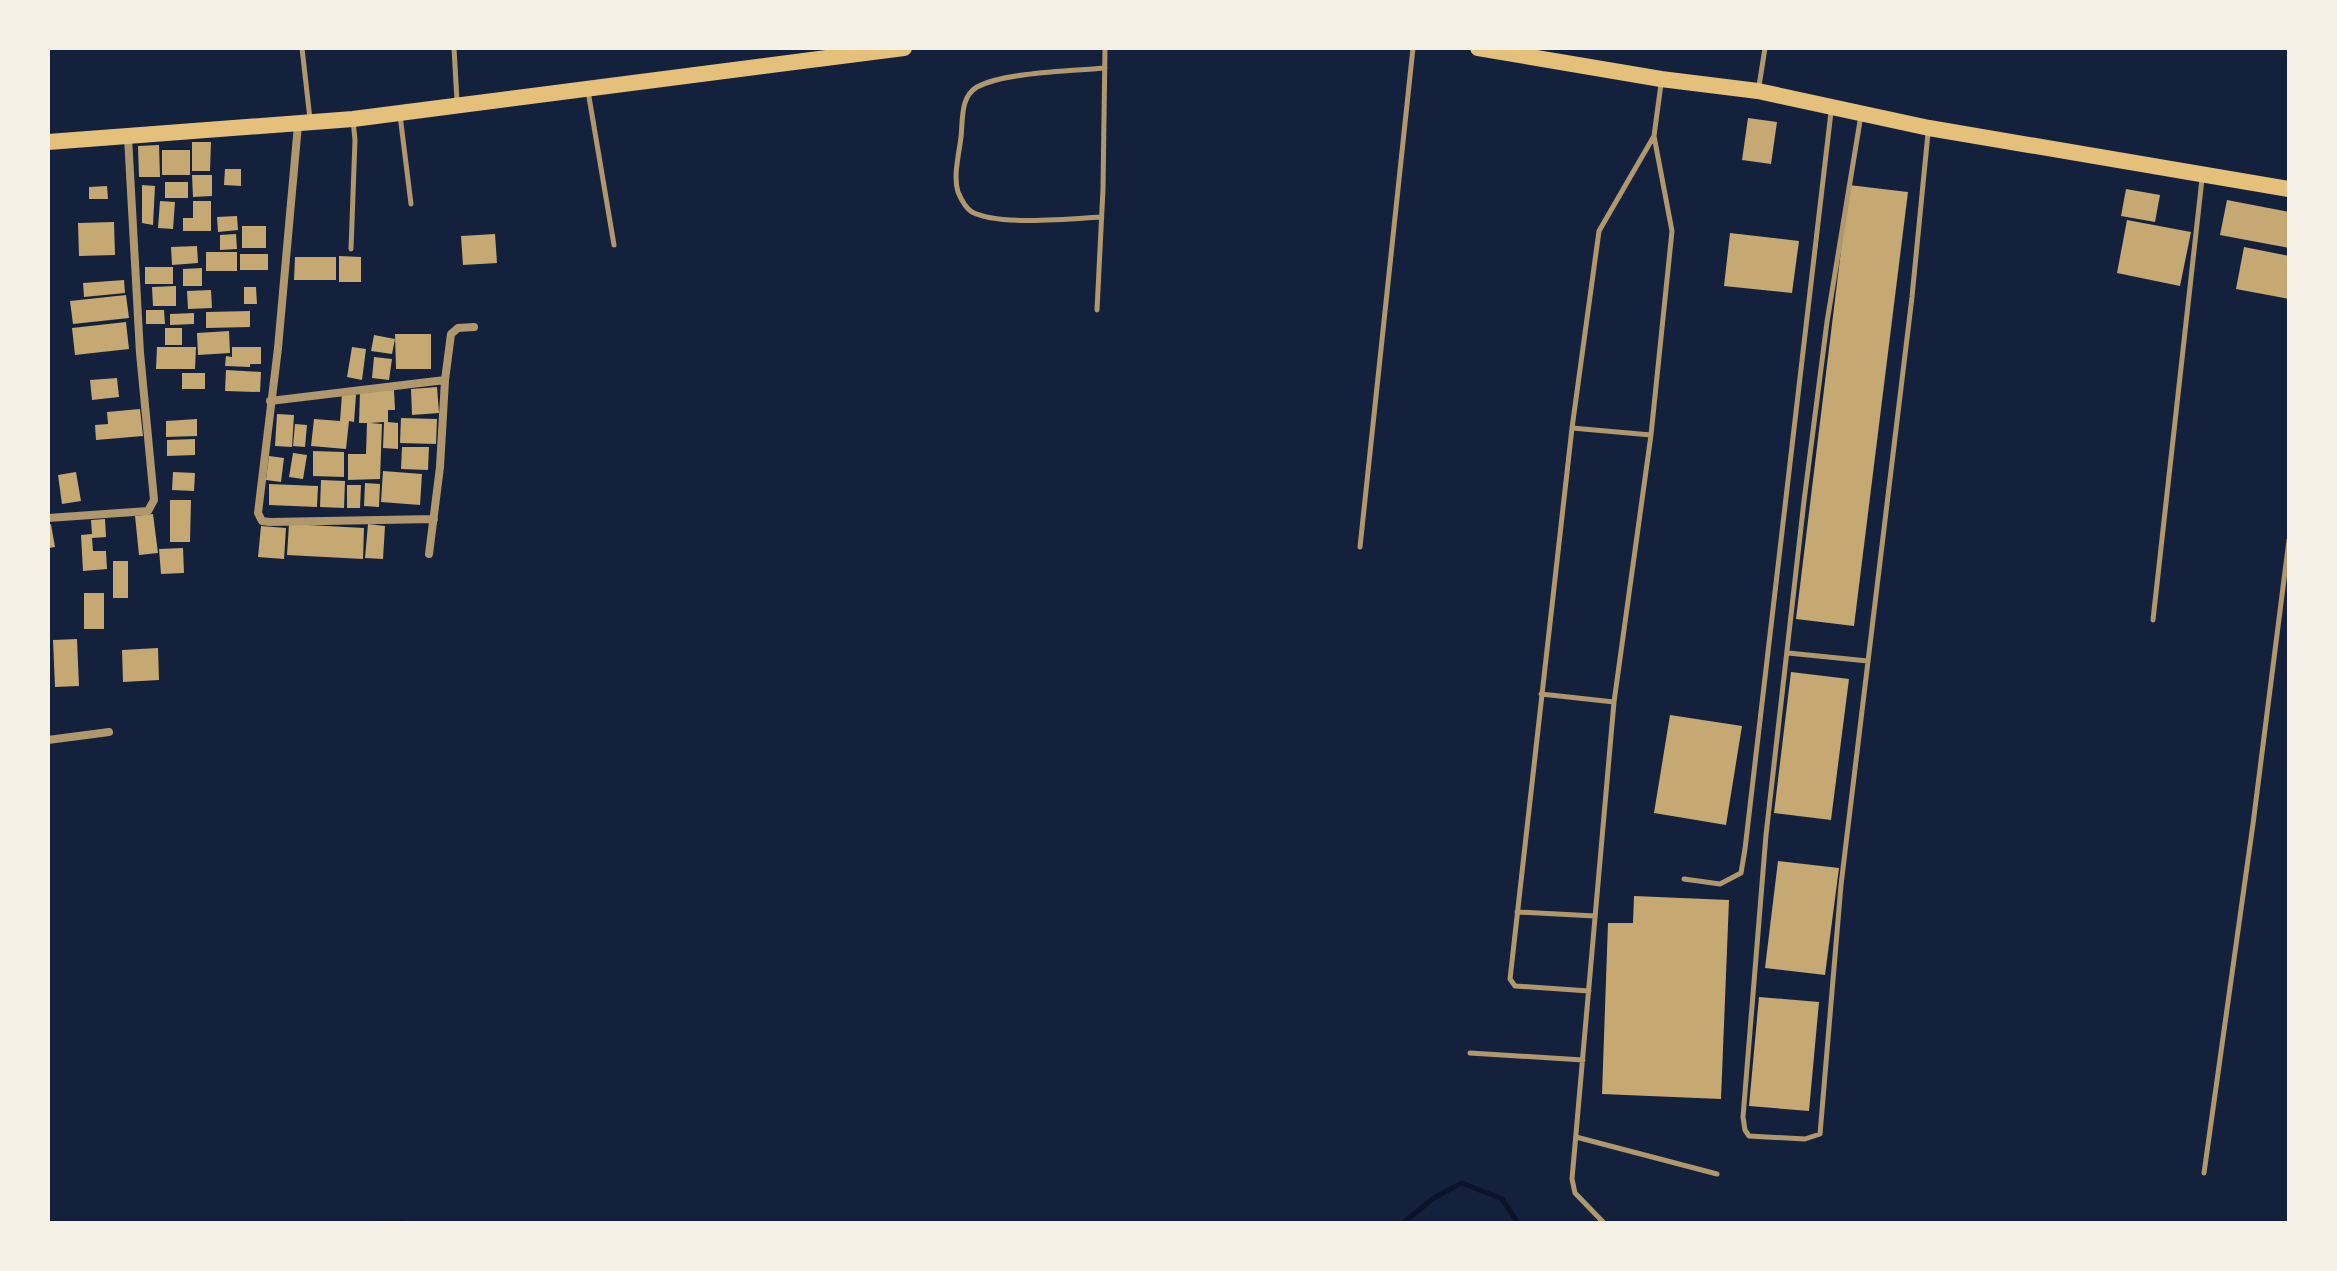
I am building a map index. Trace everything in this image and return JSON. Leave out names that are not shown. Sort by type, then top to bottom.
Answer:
[{"type":"main road","points":[[48,142],[305,124],[400,114],[588,90],[818,53],[904,48]]},
{"type":"main road","points":[[1478,48],[1661,79],[1758,91],[1929,128],[2289,189]]},
{"type":"street","points":[[305,124],[258,513],[262,521],[434,519]]},
{"type":"street","points":[[48,518],[148,511],[152,507],[154,491],[140,353],[128,137]]},
{"type":"street","points":[[429,554],[452,331],[474,327]]},
{"type":"street","points":[[270,401],[445,380]]},
{"type":"street","points":[[48,740],[109,732]]},
{"type":"lane","points":[[302,48],[305,124]]},
{"type":"lane","points":[[454,48],[458,106]]},
{"type":"lane","points":[[1097,310],[1105,48]]},
{"type":"lane","points":[[1360,547],[1413,48]]},
{"type":"lane","points":[[1758,91],[1765,48]]},
{"type":"lane","points":[[1100,217],[1035,220],[984,216],[969,211],[963,202],[957,189],[957,173],[965,99],[975,88],[996,79],[1105,68]]},
{"type":"lane","points":[[1604,1223],[1575,1193],[1572,1179],[1614,702],[1651,435],[1672,231],[1654,136],[1661,79]]},
{"type":"lane","points":[[588,90],[614,245]]},
{"type":"lane","points":[[1684,879],[1720,884],[1741,873],[1831,108]]},
{"type":"lane","points":[[400,114],[411,204]]},
{"type":"lane","points":[[1861,114],[1827,322],[1766,835],[1743,1117],[1749,1136],[1805,1139],[1820,1134],[1841,885],[1911,313],[1929,128]]},
{"type":"lane","points":[[351,249],[353,119]]},
{"type":"lane","points":[[1589,991],[1512,984],[1517,912],[1572,428],[1599,231],[1654,136]]},
{"type":"lane","points":[[2153,620],[2202,174]]},
{"type":"lane","points":[[1572,428],[1651,435]]},
{"type":"lane","points":[[2204,1173],[2289,540]]},
{"type":"lane","points":[[1788,653],[1868,661]]},
{"type":"lane","points":[[1541,694],[1614,702]]},
{"type":"lane","points":[[1517,912],[1595,916]]},
{"type":"lane","points":[[1470,1053],[1583,1060]]},
{"type":"lane","points":[[1576,1137],[1717,1174]]},
{"type":"building","points":[[1748,118],[1777,122],[1771,164],[1742,160]]},
{"type":"building","points":[[192,142],[211,142],[210,171],[192,171]]},
{"type":"building","points":[[159,145],[160,177],[139,177],[138,146]]},
{"type":"building","points":[[162,150],[190,150],[190,175],[162,175]]},
{"type":"building","points":[[225,169],[241,169],[241,186],[224,185]]},
{"type":"building","points":[[192,175],[212,175],[212,196],[193,197]]},
{"type":"building","points":[[165,182],[188,182],[188,198],[165,198]]},
{"type":"building","points":[[142,185],[155,186],[153,225],[142,223]]},
{"type":"building","points":[[1849,185],[1908,192],[1854,626],[1796,619]]},
{"type":"building","points":[[107,186],[108,199],[89,199],[89,187]]},
{"type":"building","points":[[2126,189],[2160,195],[2155,222],[2121,216]]},
{"type":"building","points":[[2227,200],[2289,212],[2289,248],[2220,235]]},
{"type":"building","points":[[160,201],[175,202],[173,229],[158,228]]},
{"type":"building","points":[[193,201],[211,201],[211,231],[183,231],[183,218],[193,218]]},
{"type":"building","points":[[237,216],[238,230],[218,232],[217,217]]},
{"type":"building","points":[[2127,220],[2191,232],[2180,286],[2117,273]]},
{"type":"building","points":[[114,222],[115,255],[79,256],[78,223]]},
{"type":"building","points":[[242,226],[266,226],[266,248],[242,248]]},
{"type":"building","points":[[1730,233],[1799,241],[1792,293],[1724,286]]},
{"type":"building","points":[[236,234],[237,249],[220,250],[220,235]]},
{"type":"building","points":[[495,234],[497,263],[463,265],[461,236]]},
{"type":"building","points":[[197,246],[198,263],[172,265],[171,247]]},
{"type":"building","points":[[2244,247],[2289,256],[2289,299],[2236,289]]},
{"type":"building","points":[[206,252],[237,252],[237,271],[206,271]]},
{"type":"building","points":[[240,254],[268,254],[268,270],[240,270]]},
{"type":"building","points":[[339,256],[361,257],[361,282],[339,282]]},
{"type":"building","points":[[295,257],[336,257],[336,280],[294,280]]},
{"type":"building","points":[[145,267],[173,267],[173,284],[145,284]]},
{"type":"building","points":[[202,268],[202,286],[183,286],[183,269]]},
{"type":"building","points":[[124,280],[125,293],[84,297],[83,283]]},
{"type":"building","points":[[176,286],[176,306],[153,306],[152,287]]},
{"type":"building","points":[[244,287],[256,287],[257,304],[244,304]]},
{"type":"building","points":[[211,290],[212,308],[188,309],[187,291]]},
{"type":"building","points":[[126,295],[129,318],[73,324],[70,301]]},
{"type":"building","points":[[146,310],[164,310],[165,324],[146,324]]},
{"type":"building","points":[[250,311],[250,327],[206,328],[206,312]]},
{"type":"building","points":[[194,313],[194,324],[170,325],[170,314]]},
{"type":"building","points":[[126,322],[129,349],[75,355],[72,328]]},
{"type":"building","points":[[165,328],[182,328],[182,345],[165,345]]},
{"type":"building","points":[[229,331],[230,353],[198,355],[197,333]]},
{"type":"building","points":[[395,334],[431,334],[431,369],[396,369]]},
{"type":"building","points":[[374,335],[395,339],[392,354],[371,351]]},
{"type":"building","points":[[157,347],[196,347],[195,369],[156,369]]},
{"type":"building","points":[[232,347],[261,347],[261,364],[225,366],[226,356],[232,357]]},
{"type":"building","points":[[352,347],[366,349],[362,380],[347,377]]},
{"type":"building","points":[[374,357],[392,359],[389,380],[372,378]]},
{"type":"building","points":[[226,370],[261,372],[260,392],[225,391]]},
{"type":"building","points":[[182,373],[205,373],[205,389],[182,389]]},
{"type":"building","points":[[117,378],[119,397],[92,400],[90,380]]},
{"type":"building","points":[[437,387],[439,413],[412,415],[411,389]]},
{"type":"building","points":[[394,390],[395,410],[388,410],[388,422],[398,423],[398,449],[383,448],[384,422],[370,423],[382,424],[380,479],[348,480],[348,454],[366,454],[367,423],[359,423],[360,392]]},
{"type":"building","points":[[342,394],[356,395],[354,422],[349,421],[346,449],[311,446],[314,419],[340,421]]},
{"type":"building","points":[[140,409],[143,436],[96,440],[95,425],[108,424],[107,412]]},
{"type":"building","points":[[277,414],[294,415],[292,447],[275,446]]},
{"type":"building","points":[[401,418],[437,419],[436,444],[400,443]]},
{"type":"building","points":[[197,419],[197,436],[166,437],[166,421]]},
{"type":"building","points":[[295,424],[307,425],[305,447],[293,446]]},
{"type":"building","points":[[195,439],[195,455],[167,456],[167,440]]},
{"type":"building","points":[[402,447],[429,447],[428,470],[401,469]]},
{"type":"building","points":[[313,451],[344,452],[344,477],[313,476]]},
{"type":"building","points":[[293,453],[307,455],[303,479],[289,477]]},
{"type":"building","points":[[269,456],[284,458],[281,482],[266,480]]},
{"type":"building","points":[[383,471],[422,474],[420,505],[381,502]]},
{"type":"building","points":[[76,472],[81,501],[62,504],[58,475]]},
{"type":"building","points":[[173,472],[195,473],[194,491],[172,490]]},
{"type":"building","points":[[321,480],[345,481],[344,508],[320,507]]},
{"type":"building","points":[[365,483],[380,484],[379,507],[364,506]]},
{"type":"building","points":[[269,484],[318,486],[317,507],[269,505]]},
{"type":"building","points":[[347,485],[361,485],[360,508],[347,508]]},
{"type":"building","points":[[170,500],[191,500],[190,542],[170,542]]},
{"type":"building","points":[[153,514],[158,553],[139,555],[135,516]]},
{"type":"building","points":[[105,519],[106,537],[92,538],[93,551],[106,551],[107,569],[83,571],[81,535],[92,534],[91,520]]},
{"type":"building","points":[[51,524],[55,547],[48,548],[48,525]]},
{"type":"building","points":[[289,524],[364,528],[363,559],[287,555]]},
{"type":"building","points":[[368,524],[385,526],[383,559],[365,558]]},
{"type":"building","points":[[261,526],[286,528],[284,559],[258,557]]},
{"type":"building","points":[[183,548],[184,573],[161,574],[159,549]]},
{"type":"building","points":[[113,561],[128,561],[128,598],[113,598]]},
{"type":"building","points":[[84,593],[104,593],[104,629],[84,629]]},
{"type":"building","points":[[77,639],[79,686],[55,687],[53,640]]},
{"type":"building","points":[[158,648],[159,680],[123,682],[122,650]]},
{"type":"building","points":[[1791,672],[1849,679],[1831,820],[1774,813]]},
{"type":"building","points":[[1670,715],[1742,726],[1726,825],[1654,813]]},
{"type":"building","points":[[1778,861],[1839,868],[1825,975],[1765,968]]},
{"type":"building","points":[[1634,896],[1729,900],[1721,1099],[1602,1094],[1608,923],[1633,923]]},
{"type":"building","points":[[1759,997],[1819,1002],[1809,1111],[1749,1106]]},
{"type":"waterway","points":[[1403,1223],[1435,1197],[1462,1183],[1502,1199],[1518,1223]]},
{"type":"waterway","points":[[378,1223],[403,1223]]}]
